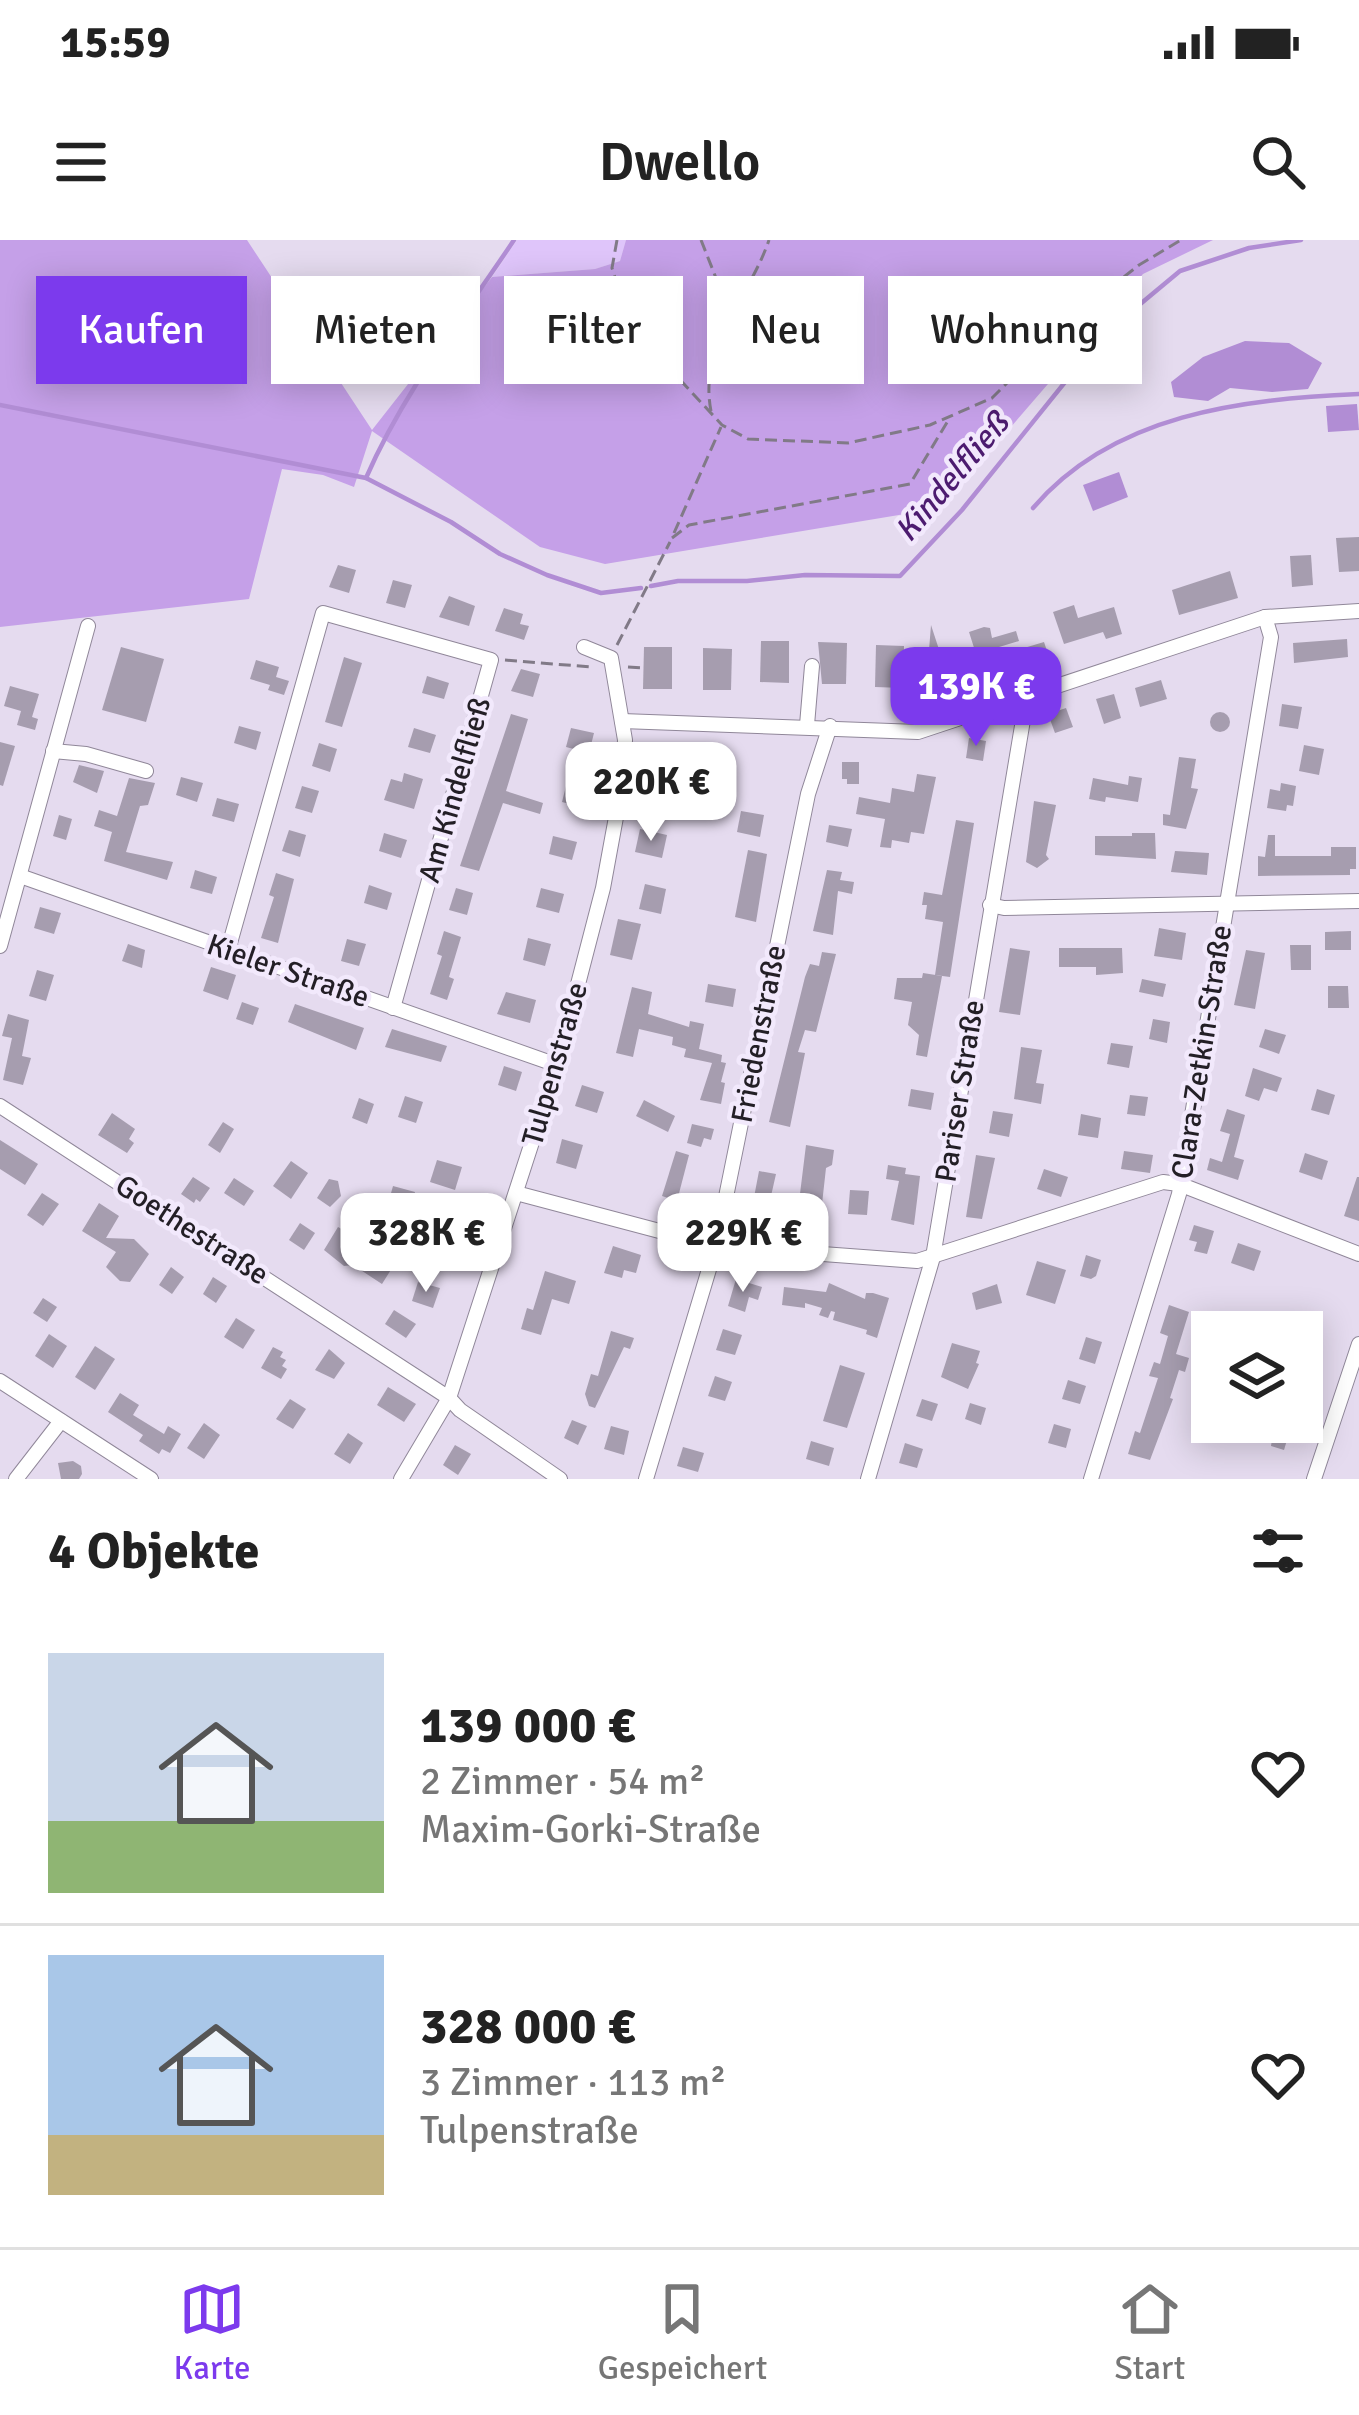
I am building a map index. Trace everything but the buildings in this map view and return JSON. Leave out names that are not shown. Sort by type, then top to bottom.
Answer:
[{"type":"street","points":[[622,721],[918,732],[1264,617],[1359,611]]},
{"type":"street","name":"Am Kindelfließ","points":[[228,950],[323,613],[491,660],[393,1008]]},
{"type":"street","name":"Clara-Zetkin-Straße","points":[[1091,1479],[1180,1194],[1270,637],[1264,617]]},
{"type":"street","points":[[0,946],[88,626]]},
{"type":"street","points":[[584,647],[612,664]]},
{"type":"street","name":"Tulpenstraße","points":[[401,1479],[449,1397],[557,1064],[603,888],[625,742],[612,664]]},
{"type":"street","points":[[807,725],[812,666]]},
{"type":"street","name":"Pariser Straße","points":[[868,1479],[933,1257],[1024,714],[1019,698]]},
{"type":"street","name":"Friedenstraße","points":[[646,1479],[716,1246],[808,794],[830,726]]},
{"type":"street","points":[[53,751],[86,754],[146,771]]},
{"type":"street","name":"Kieler Straße","points":[[20,876],[557,1064]]},
{"type":"street","points":[[991,905],[1359,901]]},
{"type":"street","name":"Goethestraße","points":[[0,1106],[449,1397],[474,1420],[560,1479]]},
{"type":"street","points":[[516,1193],[716,1246],[917,1261],[1163,1182],[1179,1184],[1359,1254]]},
{"type":"street","points":[[1315,1479],[1359,1344]]},
{"type":"street","points":[[0,1381],[151,1479]]},
{"type":"street","points":[[16,1479],[61,1421]]},
{"type":"path","points":[[617,240],[612,268],[627,315],[645,342],[722,425],[748,439],[848,443],[930,425],[992,398],[1074,316],[1181,240]]},
{"type":"path","points":[[701,240],[715,276]]},
{"type":"path","points":[[751,276],[769,240]]},
{"type":"path","points":[[707,380],[711,412]]},
{"type":"path","points":[[672,538],[689,525],[910,484],[950,416]]},
{"type":"path","points":[[491,660],[612,664],[722,425]]},
{"type":"path","points":[[625,742],[685,754]]},
{"type":"shaded area","points":[[0,240],[247,240],[271,276],[271,384],[342,384],[372,430],[408,384],[480,384],[480,292],[492,277],[504,276],[504,384],[683,384],[683,276],[505,276],[595,269],[620,261],[626,240],[1213,240],[1141,276],[888,276],[888,384],[1048,384],[941,508],[605,564],[540,547],[372,431],[354,487],[323,475],[282,469],[249,599],[0,627]]},
{"type":"shaded area","points":[[517,240],[626,240],[620,261],[595,269],[492,277]]},
{"type":"shaded area","points":[[1245,341],[1289,343],[1322,363],[1308,389],[1230,388],[1208,401],[1174,397],[1171,382],[1203,357]]},
{"type":"shaded area","points":[[1357,404],[1359,430],[1328,432],[1326,406]]},
{"type":"shaded area","points":[[1119,472],[1128,497],[1093,511],[1083,485]]},
{"type":"waterway","points":[[366,478],[416,385],[514,240]]},
{"type":"waterway","name":"Kindelfließ","points":[[651,586],[805,575],[900,576],[962,510],[1103,335],[1180,271],[1249,248],[1301,240]]},
{"type":"waterway","name":"Kindelfließ","points":[[1033,508],[1065,476],[1140,432],[1226,407],[1359,394]]},
{"type":"waterway","name":"Kindelfließ","points":[[0,405],[366,478],[451,522],[500,554],[547,575],[601,593],[641,588]]}]
